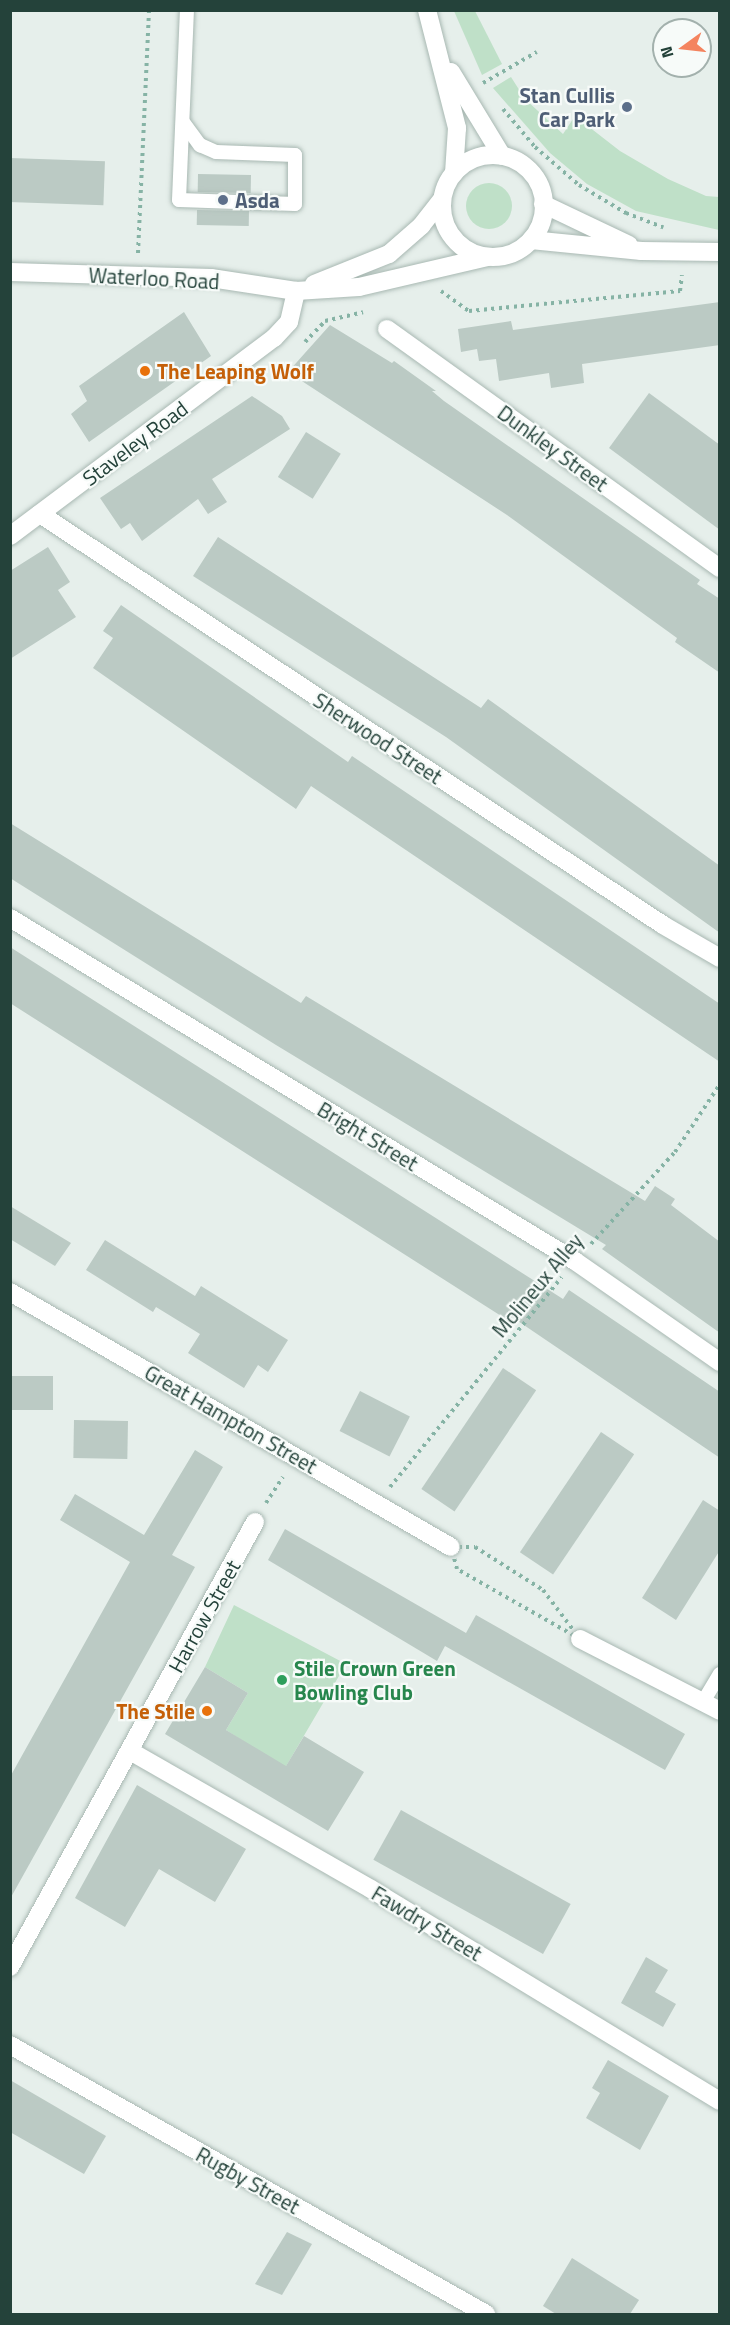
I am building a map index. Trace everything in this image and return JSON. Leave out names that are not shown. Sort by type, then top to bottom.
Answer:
[{"type":"street","points":[[296,291],[389,255],[421,226],[442,199],[454,172],[457,128],[427,10]]},
{"type":"street","points":[[439,53],[502,156]]},
{"type":"street","points":[[442,199],[446,226],[453,238],[462,248],[488,257],[519,250],[531,240],[543,217],[543,204],[531,173],[518,162],[502,156],[484,156],[454,172]]},
{"type":"street","points":[[543,204],[641,251]]},
{"type":"street","points":[[531,240],[641,251],[720,252]]},
{"type":"street","name":"Waterloo Road","points":[[10,272],[212,278],[296,291],[359,287],[488,257]]},
{"type":"street","name":"Staveley Road","points":[[10,536],[274,338],[289,322],[296,291]]},
{"type":"street","name":"Dunkley Street","points":[[387,329],[720,567]]},
{"type":"street","name":"Sherwood Street","points":[[40,514],[653,919],[720,958]]},
{"type":"street","name":"Bright Street","points":[[10,918],[575,1261],[720,1362]]},
{"type":"street","name":"Great Hampton Street","points":[[10,1292],[451,1547]]},
{"type":"street","name":"Harrow Street","points":[[10,1967],[255,1522]]},
{"type":"street","points":[[580,1639],[720,1711]]},
{"type":"street","name":"Fawdry Street","points":[[130,1751],[371,1889],[720,2101]]},
{"type":"street","name":"Rugby Street","points":[[10,2045],[486,2314]]},
{"type":"lane","points":[[183,122],[200,145],[216,152],[295,155],[295,204],[179,200],[187,10]]},
{"type":"lane","points":[[703,1702],[720,1674]]},
{"type":"path","points":[[144,276],[144,261],[137,261],[149,10]]},
{"type":"path","points":[[482,84],[537,52]]},
{"type":"path","points":[[274,338],[303,344],[325,321],[373,309]]},
{"type":"path","name":"Molineux Alley","points":[[376,1504],[575,1261],[675,1152],[720,1084]]},
{"type":"path","points":[[255,1522],[296,1456]]},
{"type":"path","points":[[451,1547],[475,1547],[543,1590],[580,1639],[457,1569],[451,1547]]},
{"type":"green space","points":[[454,11],[475,11],[502,64],[482,75]]},
{"type":"green space","points":[[511,77],[525,99],[563,134],[575,116],[620,151],[668,179],[706,196],[719,197],[719,230],[636,211],[587,184],[550,153],[493,88]]},
{"type":"green space","points":[[489,183],[505,190],[512,206],[505,222],[489,229],[473,222],[466,206],[473,190]]},
{"type":"green space","name":"Stile Crown Green Bowling Club","points":[[234,1605],[346,1664],[285,1768],[226,1730],[248,1693],[205,1667]]},
{"type":"building","points":[[10,158],[105,161],[103,205],[10,202]]},
{"type":"building","points":[[198,174],[251,175],[251,193],[198,192]]},
{"type":"building","points":[[197,210],[249,211],[249,226],[197,225]]},
{"type":"building","points":[[720,302],[720,345],[582,364],[584,383],[551,388],[549,373],[499,381],[496,359],[479,361],[477,349],[461,352],[458,329],[511,321],[513,330]]},
{"type":"building","name":"The Leaping Wolf","points":[[184,312],[211,356],[89,442],[71,414],[87,401],[79,386]]},
{"type":"building","points":[[330,325],[392,363],[394,361],[436,391],[432,391],[444,401],[700,580],[697,584],[720,599],[720,673],[675,642],[677,638],[507,515],[288,372]]},
{"type":"building","points":[[649,393],[720,445],[720,530],[609,448]]},
{"type":"building","points":[[252,396],[282,416],[290,429],[212,479],[227,502],[208,514],[198,499],[142,541],[130,523],[121,529],[100,498]]},
{"type":"building","points":[[306,432],[341,454],[313,499],[278,477]]},
{"type":"building","points":[[218,537],[481,708],[488,699],[720,866],[720,933],[446,737],[193,576]]},
{"type":"building","points":[[48,547],[70,582],[58,590],[76,617],[10,659],[10,571]]},
{"type":"building","points":[[121,605],[348,762],[352,756],[720,1004],[720,1062],[311,786],[296,809],[93,668],[113,638],[103,631]]},
{"type":"building","points":[[10,823],[301,1003],[306,996],[645,1201],[655,1186],[675,1199],[671,1205],[720,1242],[720,1333],[602,1249],[606,1245],[276,1045],[10,878]]},
{"type":"building","points":[[10,947],[563,1299],[569,1290],[720,1392],[720,1458],[512,1317],[509,1321],[10,1003]]},
{"type":"building","points":[[10,1206],[71,1243],[55,1266],[10,1239]]},
{"type":"building","points":[[105,1240],[195,1296],[201,1286],[288,1340],[268,1372],[258,1365],[244,1388],[188,1353],[200,1334],[156,1307],[153,1312],[86,1270]]},
{"type":"building","points":[[503,1368],[536,1390],[455,1511],[421,1489]]},
{"type":"building","points":[[10,1376],[53,1376],[53,1410],[10,1410]]},
{"type":"building","points":[[360,1391],[410,1416],[389,1457],[340,1431]]},
{"type":"building","points":[[74,1420],[128,1421],[127,1459],[73,1458]]},
{"type":"building","points":[[601,1432],[634,1454],[553,1575],[520,1552]]},
{"type":"building","points":[[195,1450],[223,1467],[172,1555],[195,1567],[10,1899],[10,1777],[130,1562],[60,1520],[75,1494],[144,1535]]},
{"type":"building","points":[[703,1500],[720,1511],[720,1550],[676,1620],[642,1598]]},
{"type":"building","points":[[285,1529],[466,1633],[476,1615],[685,1734],[665,1770],[445,1646],[437,1661],[268,1560]]},
{"type":"building","points":[[205,1667],[248,1693],[226,1730],[286,1766],[304,1736],[364,1772],[328,1831],[165,1734]]},
{"type":"building","points":[[137,1785],[246,1849],[215,1902],[159,1869],[125,1927],[75,1898]]},
{"type":"building","points":[[401,1810],[571,1904],[543,1954],[373,1860]]},
{"type":"building","points":[[646,1957],[668,1970],[655,1992],[676,2004],[663,2027],[621,2003]]},
{"type":"building","points":[[608,2060],[669,2096],[640,2150],[586,2118],[600,2093],[592,2088]]},
{"type":"building","points":[[10,2080],[106,2136],[84,2174],[10,2132]]},
{"type":"building","points":[[287,2232],[312,2244],[282,2295],[255,2284]]},
{"type":"building","points":[[572,2258],[639,2300],[630,2314],[556,2314],[543,2306]]},
{"type":"place","name":"Stan Cullis Car Park","points":[[627,107]]},
{"type":"place","name":"Asda","points":[[223,200]]},
{"type":"place","name":"The Leaping Wolf","points":[[145,371]]},
{"type":"place","name":"Stile Crown Green Bowling Club","points":[[282,1680]]},
{"type":"place","name":"The Stile","points":[[207,1711]]}]
